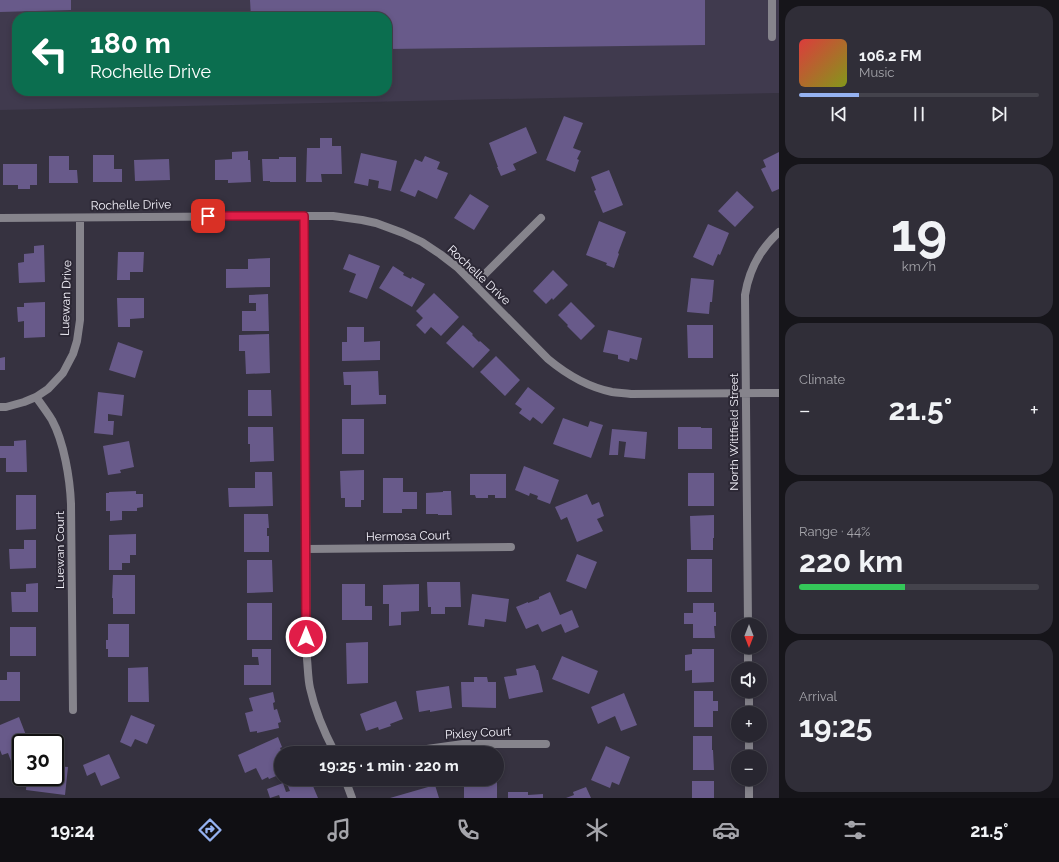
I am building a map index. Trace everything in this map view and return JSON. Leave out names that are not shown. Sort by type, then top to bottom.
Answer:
[{"type":"street","points":[[772,0],[772,37]]},
{"type":"street","points":[[304,216],[307,652],[309,681],[314,702],[320,723],[331,746]]},
{"type":"street","name":"Rochelle Drive","points":[[0,218],[333,216],[376,223],[422,242],[457,267],[548,358],[559,368],[583,382],[610,392],[631,394],[779,393]]},
{"type":"street","name":"Luewan Drive","points":[[0,407],[20,404],[36,397],[48,389],[63,373],[73,354],[77,341],[80,320],[80,218]]},
{"type":"street","points":[[474,284],[541,218]]},
{"type":"street","name":"North Wittfield Street","points":[[748,618],[746,288],[749,276],[757,259],[779,232]]},
{"type":"street","name":"Luewan Court","points":[[36,397],[52,421],[58,435],[66,461],[69,482],[71,504],[73,710]]},
{"type":"street","name":"Hermosa Court","points":[[306,549],[511,547]]},
{"type":"street","name":"Pixley Court","points":[[448,746],[462,744],[546,744]]},
{"type":"street","points":[[348,786],[352,798]]},
{"type":"street","points":[[749,786],[749,798]]},
{"type":"shaded area","points":[[0,0],[779,0],[779,93],[0,110]]},
{"type":"building","points":[[0,0],[71,0],[71,10],[0,12]]},
{"type":"building","points":[[250,0],[705,0],[705,45],[392,49],[392,12],[251,12]]},
{"type":"building","points":[[564,116],[583,123],[573,148],[581,151],[577,159],[579,160],[575,172],[546,160]]},
{"type":"building","points":[[526,127],[537,153],[513,164],[516,170],[501,176],[489,143]]},
{"type":"building","points":[[320,138],[332,138],[332,146],[341,146],[342,174],[321,174],[322,182],[306,182],[307,148],[320,148]]},
{"type":"building","points":[[248,151],[251,182],[228,183],[228,180],[215,180],[215,160],[232,159],[232,152]]},
{"type":"building","points":[[779,152],[779,189],[772,192],[761,169],[766,167],[763,160]]},
{"type":"building","points":[[361,153],[397,161],[391,191],[378,188],[379,181],[369,179],[368,186],[354,183]]},
{"type":"building","points":[[93,155],[114,155],[114,169],[122,169],[122,182],[93,182]]},
{"type":"building","points":[[49,156],[69,156],[69,170],[77,170],[78,183],[49,183]]},
{"type":"building","points":[[425,156],[440,162],[437,169],[448,173],[437,199],[418,190],[415,197],[400,191],[415,159],[422,162]]},
{"type":"building","points":[[279,157],[296,157],[296,182],[263,181],[262,159],[279,159]]},
{"type":"building","points":[[169,159],[170,180],[135,181],[134,160]]},
{"type":"building","points":[[3,164],[37,164],[37,185],[30,185],[30,189],[18,189],[18,185],[3,185]]},
{"type":"building","points":[[609,170],[623,205],[603,213],[594,191],[596,190],[591,177]]},
{"type":"building","points":[[737,191],[754,207],[735,227],[718,211]]},
{"type":"building","points":[[470,194],[489,206],[474,230],[454,218]]},
{"type":"building","points":[[599,221],[626,232],[614,268],[606,265],[607,263],[586,255]]},
{"type":"building","points":[[708,224],[729,233],[720,255],[718,254],[713,266],[693,257]]},
{"type":"building","points":[[44,245],[45,282],[19,283],[18,263],[24,262],[24,254],[34,253],[34,246]]},
{"type":"building","points":[[118,252],[144,252],[143,272],[130,272],[130,280],[117,280]]},
{"type":"building","points":[[349,254],[380,266],[367,299],[349,292],[356,274],[343,269]]},
{"type":"building","points":[[270,258],[270,287],[226,288],[226,269],[248,269],[248,259]]},
{"type":"building","points":[[393,266],[404,273],[403,275],[411,279],[412,277],[425,284],[412,307],[379,288]]},
{"type":"building","points":[[553,270],[568,285],[553,300],[552,298],[546,304],[533,291]]},
{"type":"building","points":[[691,278],[714,280],[712,302],[710,302],[709,314],[687,312]]},
{"type":"building","points":[[434,293],[459,317],[441,336],[431,327],[425,334],[416,325],[423,318],[416,311]]},
{"type":"building","points":[[268,294],[269,331],[242,331],[242,311],[256,311],[256,303],[249,303],[249,295]]},
{"type":"building","points":[[117,298],[144,298],[144,318],[130,319],[130,327],[118,327]]},
{"type":"building","points":[[45,302],[45,337],[24,338],[24,321],[18,322],[17,307],[24,307],[24,303]]},
{"type":"building","points":[[571,302],[595,326],[581,340],[558,315]]},
{"type":"building","points":[[463,325],[479,342],[480,341],[490,350],[473,368],[446,343]]},
{"type":"building","points":[[687,325],[713,325],[713,358],[688,358]]},
{"type":"building","points":[[347,327],[364,327],[364,342],[380,341],[380,360],[342,361],[342,342],[347,342]]},
{"type":"building","points":[[608,330],[642,338],[637,360],[630,358],[629,362],[618,359],[618,355],[603,352]]},
{"type":"building","points":[[269,334],[270,373],[246,374],[245,351],[239,351],[239,335]]},
{"type":"building","points":[[118,342],[143,351],[135,378],[109,370]]},
{"type":"building","points":[[496,356],[520,380],[505,396],[480,372]]},
{"type":"building","points":[[5,357],[5,370],[0,370],[0,358]]},
{"type":"building","points":[[378,371],[379,395],[386,395],[386,404],[351,405],[351,385],[344,385],[343,372]]},
{"type":"building","points":[[528,387],[555,408],[542,424],[533,417],[530,421],[519,413],[522,409],[515,404]]},
{"type":"building","points":[[248,390],[271,390],[272,416],[248,416]]},
{"type":"building","points":[[98,392],[124,395],[122,416],[108,414],[108,421],[114,421],[113,435],[94,433]]},
{"type":"building","points":[[563,418],[588,427],[590,421],[603,425],[591,458],[553,444]]},
{"type":"building","points":[[342,419],[364,419],[364,454],[342,454]]},
{"type":"building","points":[[248,427],[273,427],[274,461],[250,462]]},
{"type":"building","points":[[678,427],[712,428],[712,449],[678,449]]},
{"type":"building","points":[[612,429],[647,432],[645,459],[624,457],[626,442],[619,441],[618,455],[609,455]]},
{"type":"building","points":[[26,440],[27,472],[6,472],[6,458],[0,458],[0,446],[14,446],[14,441]]},
{"type":"building","points":[[129,441],[134,467],[120,470],[121,473],[108,475],[103,446]]},
{"type":"building","points":[[524,466],[559,480],[550,504],[537,499],[538,496],[530,493],[529,496],[515,490]]},
{"type":"building","points":[[364,470],[364,500],[361,500],[361,507],[345,507],[345,498],[341,498],[340,471]]},
{"type":"building","points":[[255,472],[272,472],[273,506],[229,507],[228,488],[255,488]]},
{"type":"building","points":[[688,473],[714,473],[714,506],[688,506]]},
{"type":"building","points":[[470,474],[506,474],[506,498],[495,498],[495,495],[488,495],[488,498],[476,498],[475,495],[470,495]]},
{"type":"building","points":[[383,478],[403,478],[403,492],[417,492],[417,509],[402,509],[402,513],[383,513]]},
{"type":"building","points":[[136,491],[136,494],[143,494],[143,507],[137,508],[137,511],[122,511],[122,520],[110,521],[110,511],[106,511],[106,493]]},
{"type":"building","points":[[451,491],[452,515],[426,514],[426,493]]},
{"type":"building","points":[[587,494],[592,505],[599,502],[604,516],[597,519],[603,531],[577,542],[567,517],[561,520],[555,507]]},
{"type":"building","points":[[16,495],[36,495],[36,529],[16,530]]},
{"type":"building","points":[[244,514],[268,514],[269,528],[267,528],[267,536],[269,536],[269,552],[244,552]]},
{"type":"building","points":[[714,515],[713,550],[691,550],[690,516]]},
{"type":"building","points":[[136,534],[136,555],[130,555],[130,563],[122,563],[122,570],[109,570],[109,535]]},
{"type":"building","points":[[24,540],[36,540],[36,568],[10,569],[9,549],[24,549]]},
{"type":"building","points":[[577,554],[597,562],[586,589],[566,581]]},
{"type":"building","points":[[687,559],[712,559],[712,592],[687,592]]},
{"type":"building","points":[[247,560],[272,560],[273,592],[247,593]]},
{"type":"building","points":[[113,575],[135,575],[135,614],[113,614]]},
{"type":"building","points":[[427,582],[460,582],[461,607],[445,607],[445,614],[431,614],[431,607],[428,607]]},
{"type":"building","points":[[38,583],[38,612],[12,612],[11,592],[26,592],[26,584]]},
{"type":"building","points":[[342,584],[365,584],[365,606],[372,606],[372,620],[342,620]]},
{"type":"building","points":[[419,584],[419,611],[401,612],[401,625],[389,626],[389,604],[383,604],[383,585]]},
{"type":"building","points":[[550,592],[560,615],[572,610],[579,627],[565,633],[561,624],[542,632],[538,624],[526,629],[516,607],[539,599],[539,597]]},
{"type":"building","points":[[472,594],[509,599],[506,622],[485,619],[484,627],[468,625]]},
{"type":"building","points":[[247,603],[272,603],[272,640],[247,640]]},
{"type":"building","points":[[693,603],[714,603],[714,612],[716,612],[716,626],[714,626],[715,638],[693,638],[693,624],[684,624],[684,613],[693,613]]},
{"type":"building","points":[[108,624],[129,624],[129,657],[108,657],[106,640],[108,640]]},
{"type":"building","points":[[10,627],[36,627],[36,656],[10,656]]},
{"type":"building","points":[[368,642],[368,683],[347,684],[346,643]]},
{"type":"building","points":[[252,649],[271,649],[271,685],[244,685],[244,665],[259,665],[258,657],[252,657]]},
{"type":"building","points":[[692,649],[714,649],[714,682],[692,683],[692,670],[685,671],[685,655],[692,654]]},
{"type":"building","points":[[562,656],[598,671],[589,694],[552,679]]},
{"type":"building","points":[[535,665],[538,670],[543,692],[509,699],[504,677],[517,675],[516,669]]},
{"type":"building","points":[[148,667],[149,702],[128,702],[128,668]]},
{"type":"building","points":[[7,672],[20,672],[20,701],[0,701],[0,680],[7,680]]},
{"type":"building","points":[[474,677],[487,677],[488,682],[496,682],[496,708],[462,707],[461,682],[474,682]]},
{"type":"building","points":[[449,686],[452,708],[430,712],[430,710],[419,712],[416,691]]},
{"type":"building","points":[[694,691],[713,691],[713,701],[718,701],[718,711],[713,711],[713,727],[694,727]]},
{"type":"building","points":[[273,692],[275,702],[273,703],[274,710],[277,709],[281,722],[278,723],[279,728],[257,733],[257,731],[250,732],[245,713],[253,711],[249,698]]},
{"type":"building","points":[[624,693],[637,725],[621,731],[615,716],[598,724],[591,707]]},
{"type":"building","points":[[396,701],[403,719],[390,724],[391,726],[379,730],[378,727],[366,731],[360,714]]},
{"type":"building","points":[[131,715],[155,725],[147,744],[135,739],[131,747],[120,742]]},
{"type":"building","points":[[19,717],[26,734],[12,734],[11,761],[8,753],[2,755],[0,750],[0,725]]},
{"type":"building","points":[[693,736],[712,736],[714,770],[693,770]]},
{"type":"building","points":[[278,737],[282,746],[274,746],[274,777],[269,779],[268,777],[262,780],[256,768],[245,773],[238,755]]},
{"type":"building","points":[[606,746],[630,757],[619,785],[612,782],[610,788],[591,780]]},
{"type":"building","points":[[109,754],[120,778],[101,786],[95,772],[87,776],[83,765]]},
{"type":"building","points":[[64,767],[68,767],[65,795],[26,790],[26,786],[64,786]]},
{"type":"building","points":[[692,781],[714,781],[714,798],[692,798]]},
{"type":"building","points":[[275,786],[284,786],[286,792],[290,791],[288,786],[313,786],[318,798],[280,798],[279,795],[270,798],[267,789]]},
{"type":"building","points":[[435,786],[439,798],[390,798]]},
{"type":"building","points":[[464,786],[497,786],[497,798],[464,798]]},
{"type":"building","points":[[586,787],[591,798],[566,798],[574,795],[573,792]]},
{"type":"building","points":[[508,792],[528,792],[528,795],[543,794],[543,798],[508,798]]},
{"type":"route","points":[[208,216],[304,216],[306,637]]}]
